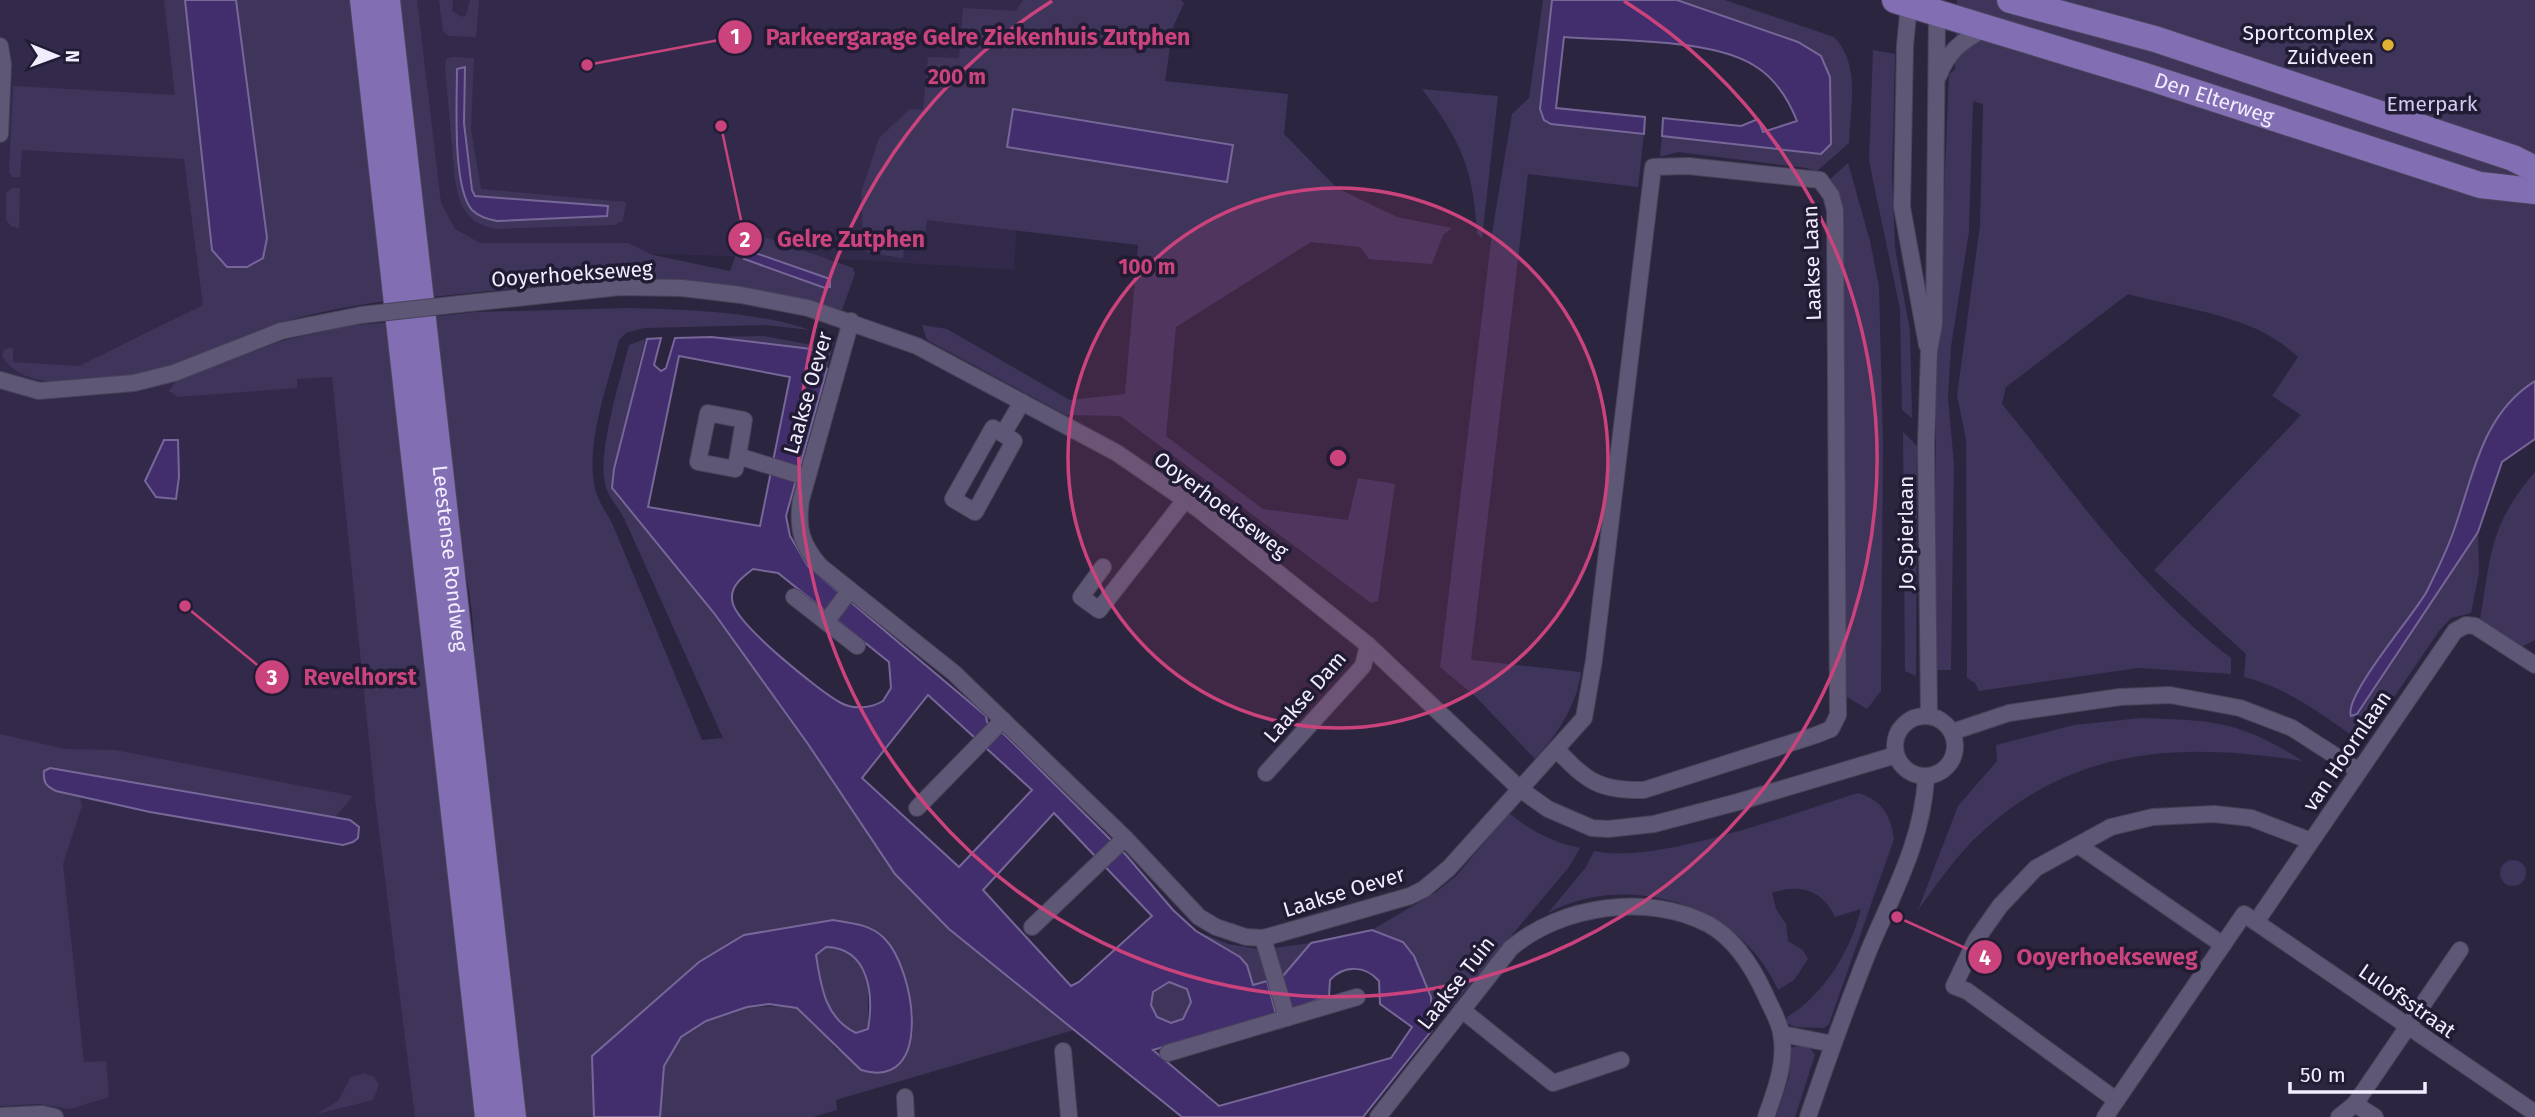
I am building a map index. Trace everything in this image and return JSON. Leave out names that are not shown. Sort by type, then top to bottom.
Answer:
[{"type":"main road","name":"Leestense Rondweg","points":[[363,0],[488,1117]]},
{"type":"main road","name":"Leestense Rondweg","points":[[387,0],[513,1117]]},
{"type":"main road","name":"Den Elterweg","points":[[2010,0],[2155,39],[2513,158],[2535,169]]},
{"type":"main road","name":"Den Elterweg","points":[[1902,2],[2145,76],[2480,185],[2535,191]]},
{"type":"street","name":"Jo Spierlaan","points":[[1902,2],[1905,46],[1902,207],[1928,351],[1929,716]]},
{"type":"street","name":"Jo Spierlaan","points":[[1928,351],[1934,324],[1934,87],[1937,14]]},
{"type":"street","name":"Jo Spierlaan","points":[[1934,87],[1945,60],[1959,43],[1984,29]]},
{"type":"street","points":[[0,46],[4,65],[0,134]]},
{"type":"street","name":"Laakse Laan","points":[[1520,789],[1584,718],[1653,167],[1688,166],[1820,180],[1831,195],[1835,210],[1838,715],[1831,729],[1816,735],[1644,790],[1614,791],[1594,784],[1557,750]]},
{"type":"street","name":"Ooyerhoekseweg","points":[[0,380],[39,391],[135,383],[174,373],[281,331],[361,315],[620,287],[682,288],[765,299],[851,321],[917,346],[1117,453],[1185,500],[1368,645],[1520,789],[1548,809],[1592,828],[1654,824],[1726,806],[1896,755]]},
{"type":"street","name":"Laakse Oever","points":[[851,321],[806,477],[798,520],[800,536],[806,550],[820,566],[954,673],[1125,838],[1199,917],[1231,933],[1263,938],[1402,898],[1424,889],[1449,868],[1520,789]]},
{"type":"street","points":[[1003,434],[1022,402]]},
{"type":"street","points":[[993,428],[1003,434],[1014,440],[975,512],[953,499],[993,428]]},
{"type":"street","name":"Laakse Oever","points":[[738,456],[806,477]]},
{"type":"street","points":[[1103,567],[1081,597],[1099,610],[1185,500]]},
{"type":"street","points":[[825,622],[850,590]]},
{"type":"street","points":[[794,597],[857,646]]},
{"type":"street","name":"van Hoornlaan","points":[[2256,922],[2455,631],[2466,625],[2475,626],[2533,659]]},
{"type":"street","name":"Laakse Dam","points":[[1266,773],[1363,666],[1368,645]]},
{"type":"street","points":[[1952,732],[2009,712],[2120,697],[2171,695],[2241,708],[2292,728],[2359,771]]},
{"type":"street","points":[[1929,716],[1946,724],[1952,732],[1955,744],[1947,767],[1926,777],[1907,771],[1896,755],[1895,743],[1906,722],[1917,717],[1929,716]]},
{"type":"street","points":[[917,808],[1003,720]]},
{"type":"street","points":[[1808,1117],[1833,1044],[1915,845],[1924,805],[1926,777]]},
{"type":"street","points":[[2116,1100],[1967,991],[1954,986],[1976,940],[2000,906],[2036,868],[2111,827],[2153,817],[2214,814],[2250,818],[2311,841]]},
{"type":"street","points":[[1031,927],[1125,838]]},
{"type":"street","points":[[2078,845],[2223,945]]},
{"type":"street","name":"Laakse Tuin","points":[[1378,1117],[1510,948],[1523,937],[1575,915],[1613,907],[1641,906],[1708,924],[1735,946],[1757,978],[1782,1034],[1780,1075],[1766,1117]]},
{"type":"street","points":[[2105,1117],[2244,914],[2256,922]]},
{"type":"street","name":"Lulofsstraat","points":[[2256,922],[2535,1113]]},
{"type":"street","name":"Laakse Oever","points":[[1263,938],[1287,1018]]},
{"type":"street","points":[[2339,1117],[2356,1104],[2460,950]]},
{"type":"street","points":[[1168,1053],[1357,998]]},
{"type":"street","points":[[1462,1010],[1553,1083],[1621,1060]]},
{"type":"street","points":[[1782,1034],[1833,1044]]},
{"type":"street","points":[[1063,1051],[1069,1117]]},
{"type":"street","points":[[905,1097],[906,1117]]},
{"type":"street","points":[[2356,1104],[2375,1117]]},
{"type":"street","points":[[0,1116],[42,1114],[55,1117]]},
{"type":"shaded area","points":[[0,0],[198,0],[237,316],[344,370],[430,1117],[0,1117]]},
{"type":"shaded area","points":[[185,0],[236,0],[267,238],[263,258],[247,267],[227,267],[212,250]]},
{"type":"shaded area","points":[[404,0],[1029,0],[1014,270],[861,260],[626,253],[437,254]]},
{"type":"shaded area","points":[[1552,0],[1677,0],[1798,42],[1821,56],[1830,77],[1831,144],[1821,154],[1662,136],[1663,118],[1741,126],[1758,119],[1763,132],[1797,121],[1780,90],[1755,66],[1714,50],[1663,42],[1564,37],[1556,108],[1645,117],[1644,134],[1551,124],[1544,120],[1540,109]]},
{"type":"shaded area","points":[[465,67],[464,123],[475,196],[608,206],[607,216],[497,221],[472,210],[461,183],[458,163],[457,69]]},
{"type":"shaded area","points":[[1013,109],[1233,145],[1227,182],[1007,147]]},
{"type":"shaded area","points":[[747,250],[830,279],[830,287],[825,288],[744,259]]},
{"type":"shaded area","points":[[712,337],[811,349],[821,357],[827,369],[786,516],[790,536],[808,566],[986,716],[987,722],[1005,735],[1126,855],[1173,910],[1196,931],[1240,957],[1247,965],[1253,985],[1267,981],[1276,1014],[1153,1050],[1219,1106],[1391,1058],[1412,1027],[1380,1004],[1379,981],[1373,976],[1354,969],[1342,972],[1330,980],[1329,996],[1292,1009],[1282,977],[1311,943],[1372,930],[1403,942],[1414,956],[1431,997],[1432,1030],[1363,1117],[1182,1117],[949,929],[895,874],[808,744],[714,613],[612,488],[614,469],[647,339],[661,338],[654,365],[661,371],[666,368],[675,338]],"holes":[[[679,356],[790,377],[760,526],[648,507]],[[753,569],[778,573],[889,662],[891,688],[883,701],[851,707],[841,703],[799,672],[764,642],[739,614],[733,604],[732,593],[740,580]],[[928,695],[1032,790],[959,867],[862,778]],[[1054,813],[1152,916],[1079,982],[1071,986],[983,890]],[[1169,982],[1187,989],[1191,1002],[1183,1019],[1171,1023],[1157,1017],[1151,1005],[1153,992]]]},
{"type":"shaded area","points":[[2535,381],[2535,439],[2502,462],[2478,532],[2357,714],[2351,716],[2351,706],[2368,674],[2427,591],[2449,543],[2475,466],[2492,427],[2517,394]]},
{"type":"shaded area","points":[[164,440],[178,440],[179,477],[176,499],[156,497],[145,481]]},
{"type":"shaded area","points":[[50,768],[350,820],[359,827],[358,838],[343,845],[150,812],[56,791],[45,781],[44,771]]},
{"type":"shaded area","points":[[833,920],[860,925],[879,933],[895,953],[910,999],[912,1024],[909,1046],[900,1063],[885,1072],[861,1070],[797,1008],[769,1004],[747,1007],[706,1021],[681,1037],[664,1066],[660,1117],[594,1117],[592,1056],[699,962],[744,935]],"holes":[[[826,947],[840,949],[852,955],[860,964],[869,988],[868,1029],[856,1033],[837,1019],[826,1000],[820,979],[816,955]]]},
{"type":"green space","points":[[164,0],[185,0],[212,249],[227,267],[247,267],[267,238],[236,0],[354,0],[392,300],[330,310],[282,322],[178,363],[137,374],[84,382],[57,382],[34,378],[15,370],[2,355],[5,349],[13,348],[13,362],[79,366],[203,305],[184,159],[22,150],[20,177],[12,177],[9,172],[13,86],[175,95]]},
{"type":"green space","points":[[393,0],[417,0],[441,203],[455,229],[480,243],[628,243],[653,255],[730,271],[742,238],[762,245],[765,237],[853,268],[855,274],[842,310],[785,295],[727,285],[640,279],[587,281],[429,297]]},
{"type":"green space","points":[[439,0],[453,0],[452,11],[462,17],[466,15],[470,0],[479,0],[476,37],[449,36],[443,31]]},
{"type":"green space","points":[[1023,0],[1181,0],[1184,3],[1173,27],[1165,81],[1288,94],[1284,134],[1337,188],[1397,217],[1452,228],[1443,235],[1432,264],[1369,259],[1360,247],[1311,242],[1176,327],[1166,436],[1263,509],[1348,520],[1358,478],[1395,484],[1378,601],[1371,603],[1120,416],[1066,415],[927,340],[922,325],[947,329],[1070,400],[1125,394],[1138,245],[927,220],[923,249],[904,247],[903,258],[869,253],[859,245],[863,235],[861,193],[879,138],[910,109],[923,110],[928,57],[959,58],[963,8],[1016,11]]},
{"type":"green space","points":[[1543,0],[1552,0],[1540,109],[1544,120],[1551,124],[1644,134],[1638,187],[1528,174],[1471,660],[1581,672],[1565,719],[1535,759],[1476,697],[1440,667],[1492,233],[1512,114],[1529,98]]},
{"type":"green space","points":[[1677,0],[1725,0],[1834,37],[1848,60],[1851,73],[1849,143],[1816,172],[1807,168],[1678,152],[1660,157],[1662,136],[1821,154],[1798,42]]},
{"type":"green space","name":"Emerpark","points":[[1957,0],[2535,0],[2535,381],[2504,407],[2447,549],[2425,595],[2370,672],[2349,711],[2357,714],[2478,532],[2479,573],[2471,613],[2451,618],[2439,631],[2363,743],[2291,696],[2244,677],[2246,654],[2154,570],[2301,415],[2272,396],[2298,357],[2261,331],[2240,322],[2128,294],[2006,387],[2002,404],[2138,571],[2198,631],[2231,658],[2231,674],[2138,668],[1979,691],[1975,683],[1967,678],[1966,439],[1957,396],[1980,225],[1983,104],[1973,101],[1969,231],[1951,347],[1948,398],[1954,464],[1951,670],[1934,670],[1936,400],[1949,75],[1955,69]]},
{"type":"green space","points":[[1873,50],[1895,54],[1892,175],[1895,248],[1910,331],[1912,418],[1902,410],[1900,309],[1869,161]]},
{"type":"green space","points":[[474,58],[471,130],[481,189],[626,202],[623,221],[614,225],[497,229],[487,227],[472,218],[462,205],[455,179],[446,59]],"holes":[[[465,68],[464,123],[475,196],[607,206],[607,216],[502,220],[479,215],[470,204],[463,188],[459,169],[457,69]]]},
{"type":"green space","points":[[1422,89],[1498,96],[1482,238],[1477,234],[1472,191],[1463,156],[1446,124]]},
{"type":"green space","points":[[1848,163],[1870,241],[1879,287],[1883,443],[1881,691],[1867,709],[1847,697],[1840,207],[1828,181]]},
{"type":"green space","points":[[12,188],[20,188],[19,228],[11,226],[6,220],[6,193]]},
{"type":"green space","points":[[629,308],[744,315],[810,330],[766,325],[644,328],[626,333],[619,340],[604,395],[593,452],[595,489],[612,523],[702,740],[723,738],[624,518],[607,490],[604,477],[606,440],[629,345],[645,339],[614,469],[612,481],[618,498],[662,547],[714,613],[808,744],[895,874],[949,929],[1074,1030],[836,1100],[837,1110],[813,1117],[660,1117],[664,1066],[681,1037],[706,1021],[747,1007],[797,1008],[837,1050],[913,1034],[907,980],[833,920],[792,928],[592,1056],[594,1117],[518,1117],[474,710],[473,621],[431,317],[476,312]]},
{"type":"green space","points":[[395,322],[482,1117],[415,1117],[375,799],[332,377],[297,379],[297,388],[178,397],[169,391],[177,380],[285,340],[353,325]]},
{"type":"green space","points":[[764,336],[823,347],[835,338],[827,369],[821,357],[712,337]]},
{"type":"green space","points":[[1903,432],[1917,446],[1916,676],[1905,671]]},
{"type":"green space","points":[[2535,472],[2535,640],[2521,647],[2480,620],[2490,559],[2500,525]]},
{"type":"green space","points":[[2141,718],[2225,725],[2261,738],[2302,761],[2215,752],[2173,752],[2132,757],[2093,767],[2054,782],[2018,803],[1982,832],[1956,859],[1918,910],[1958,806],[1997,761],[1996,745],[2074,725]]},
{"type":"green space","points":[[0,734],[65,749],[115,750],[353,796],[335,817],[50,768],[56,791],[80,797],[82,806],[63,864],[84,1062],[106,1061],[109,1097],[70,1109],[39,1104],[0,1106]]},
{"type":"green space","points":[[1858,793],[1874,800],[1884,810],[1894,839],[1829,1024],[1824,1028],[1795,1027],[1787,1023],[1787,1017],[1813,997],[1834,970],[1850,940],[1861,909],[1835,917],[1824,900],[1809,891],[1792,889],[1772,893],[1776,909],[1786,924],[1788,941],[1803,950],[1808,959],[1794,980],[1778,990],[1761,961],[1738,936],[1710,917],[1680,903],[1647,896],[1613,895],[1580,900],[1548,913],[1586,867],[1594,851],[1652,851],[1688,844],[1763,824]]},
{"type":"green space","points":[[1509,813],[1542,835],[1580,848],[1569,867],[1432,1030],[1431,997],[1372,930],[1436,892],[1457,875]]},
{"type":"green space","points":[[2513,860],[2522,864],[2526,873],[2522,882],[2513,886],[2504,882],[2500,873],[2504,864]]},
{"type":"green space","points":[[1198,932],[1228,944],[1258,949],[1267,981],[1253,985],[1239,958]]},
{"type":"green space","points":[[1311,943],[1282,977],[1274,948]]},
{"type":"green space","points":[[826,947],[841,948],[855,955],[868,982],[868,1029],[856,1033],[837,1019],[831,1010],[823,990],[816,955]]},
{"type":"green space","points":[[1171,982],[1179,983],[1185,988],[1190,994],[1190,1010],[1185,1016],[1179,1021],[1171,1022],[1163,1021],[1157,1016],[1152,1010],[1151,1002],[1152,994],[1157,988],[1163,983]]},
{"type":"green space","points":[[1801,1045],[1810,1048],[1815,1055],[1795,1117],[1776,1117],[1789,1077],[1790,1048]]},
{"type":"green space","points":[[364,1073],[374,1077],[379,1085],[373,1100],[317,1114],[338,1101],[351,1077]]},
{"type":"place","name":"Sportcomplex Zuidveen","points":[[2388,45]]},
{"type":"place","name":"Parkeergarage Gelre Ziekenhuis Zutphen","points":[[587,65]]},
{"type":"place","name":"Gelre Zutphen","points":[[721,126]]},
{"type":"place","name":"Revelhorst","points":[[185,606]]},
{"type":"place","name":"Ooyerhoekseweg","points":[[1897,917]]}]
